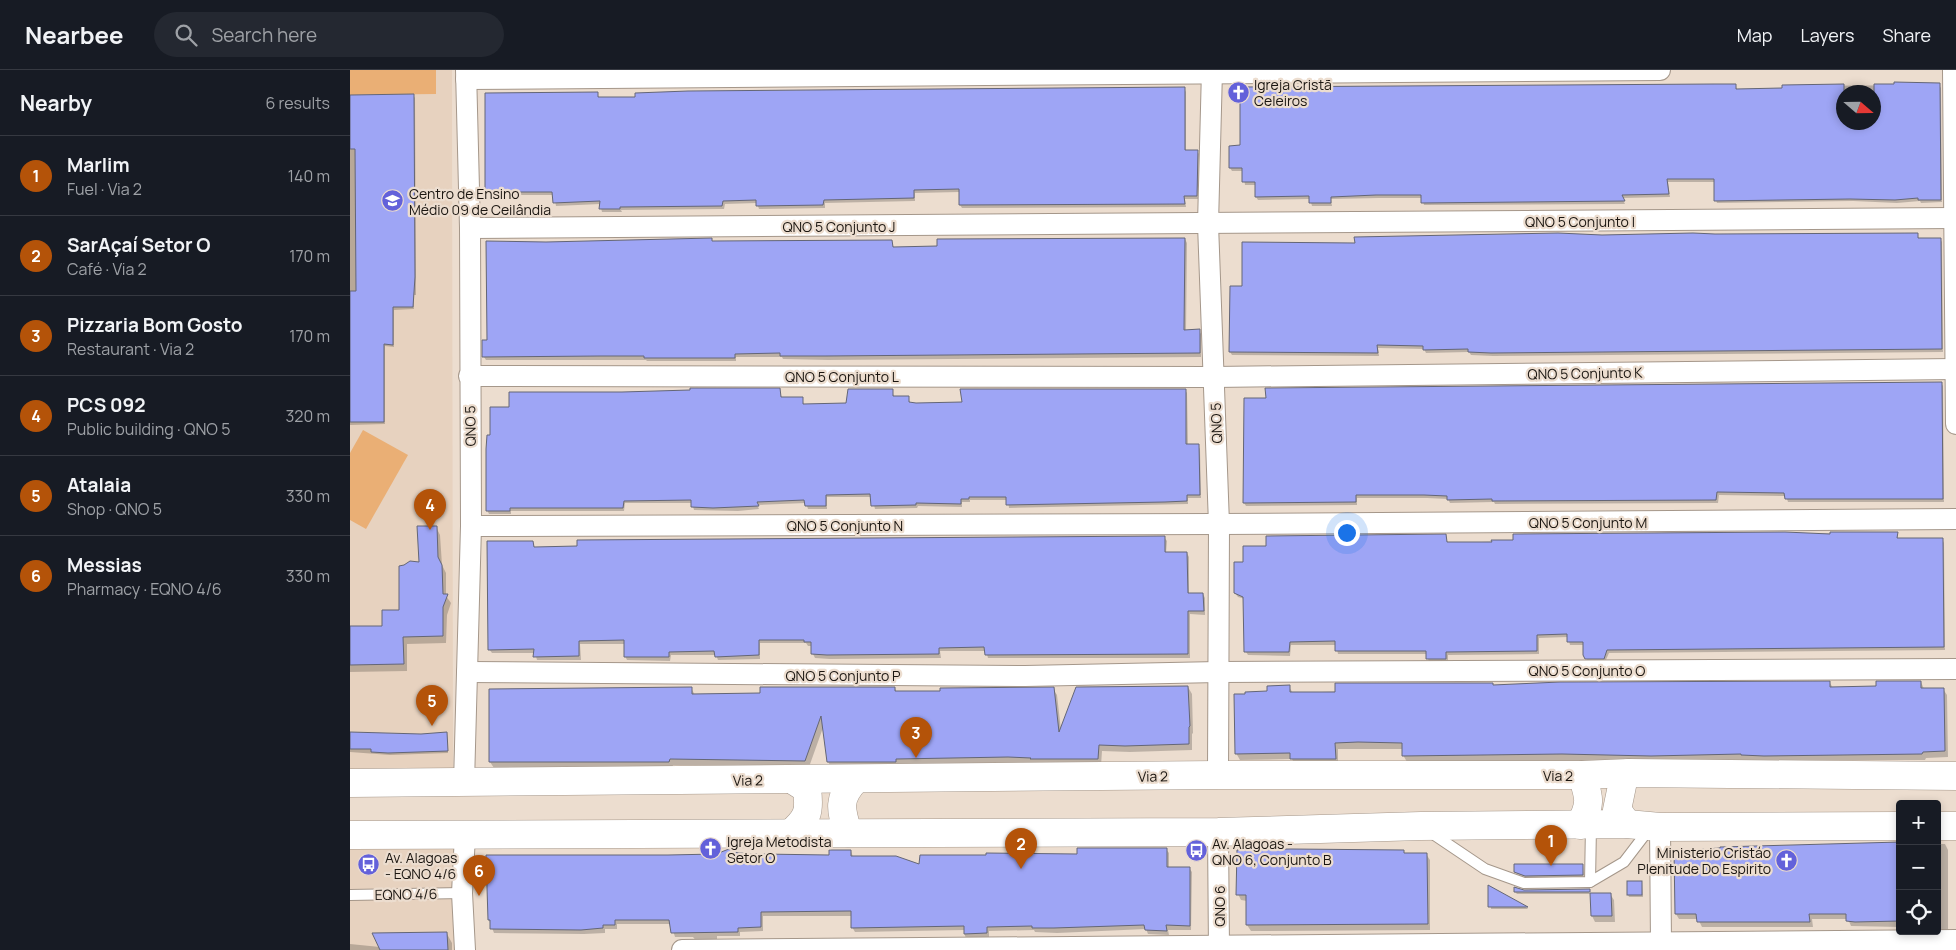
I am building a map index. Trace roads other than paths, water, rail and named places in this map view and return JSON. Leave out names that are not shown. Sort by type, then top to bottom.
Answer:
[{"type":"main road","name":"Via 2","points":[[350,783],[855,780],[1218,775],[1582,775],[1629,773],[1956,776]]},
{"type":"main road","points":[[1629,773],[1623,781],[1617,810],[1646,826]]},
{"type":"main road","points":[[1582,775],[1589,798],[1586,825]]},
{"type":"main road","points":[[790,834],[803,822],[810,808],[807,789],[793,780]]},
{"type":"main road","points":[[848,833],[840,807],[849,785],[855,780]]},
{"type":"main road","points":[[350,835],[1218,832],[1421,826],[1586,825],[1896,826]]},
{"type":"main road","points":[[1941,826],[1956,826]]},
{"type":"street","points":[[466,75],[1660,70]]},
{"type":"street","points":[[1953,70],[1956,424]]},
{"type":"street","name":"QNO 5","points":[[1212,72],[1208,224],[1220,524],[1218,775]]},
{"type":"street","name":"QNO 5","points":[[464,783],[471,526],[470,228],[466,75]]},
{"type":"street","name":"QNO 5 Conjunto I","points":[[1208,224],[1953,218]]},
{"type":"street","name":"QNO 5 Conjunto J","points":[[470,228],[1208,224]]},
{"type":"street","name":"QNO 5 Conjunto K","points":[[1214,377],[1955,369]]},
{"type":"street","name":"QNO 5 Conjunto L","points":[[469,376],[1214,377]]},
{"type":"street","name":"QNO 5 Conjunto M","points":[[1220,524],[1956,519]]},
{"type":"street","name":"QNO 5 Conjunto N","points":[[471,526],[1220,524]]},
{"type":"street","name":"QNO 5 Conjunto O","points":[[1218,672],[1956,668]]},
{"type":"street","name":"QNO 5 Conjunto P","points":[[467,672],[1025,676],[1218,672]]},
{"type":"street","points":[[1956,769],[1956,776]]},
{"type":"street","points":[[1646,826],[1661,944]]},
{"type":"street","name":"QNO 6","points":[[1218,832],[1219,948]]},
{"type":"street","points":[[465,835],[462,893],[466,950]]},
{"type":"street","points":[[682,950],[1219,948],[1956,940]]},
{"type":"lane","points":[[1586,825],[1590,882]]},
{"type":"lane","points":[[1421,826],[1485,869],[1524,883],[1590,882],[1624,862],[1646,826]]},
{"type":"lane","name":"EQNO 4/6","points":[[350,895],[462,893]]},
{"type":"place","name":"Igreja Cristã Celeiros","points":[[1238,92]]},
{"type":"place","name":"Centro de Ensino Médio 09 de Ceilândia","points":[[393,201]]},
{"type":"place","name":"PCS 092","points":[[430,530]]},
{"type":"place","name":"Atalaia","points":[[432,726]]},
{"type":"place","name":"Pizzaria Bom Gosto","points":[[916,758]]},
{"type":"place","name":"Igreja Metodista Setor O","points":[[711,849]]},
{"type":"place","name":"Av. Alagoas - QNO 6, Conjunto B","points":[[1196,851]]},
{"type":"place","name":"Ministerio Cristáo Plenitude Do Espirito","points":[[1787,860]]},
{"type":"place","name":"Av. Alagoas - EQNO 4/6","points":[[369,865]]},
{"type":"place","name":"Marlim","points":[[1551,866]]},
{"type":"place","name":"SarAçaí Setor O","points":[[1021,869]]},
{"type":"place","name":"Messias","points":[[479,896]]}]
